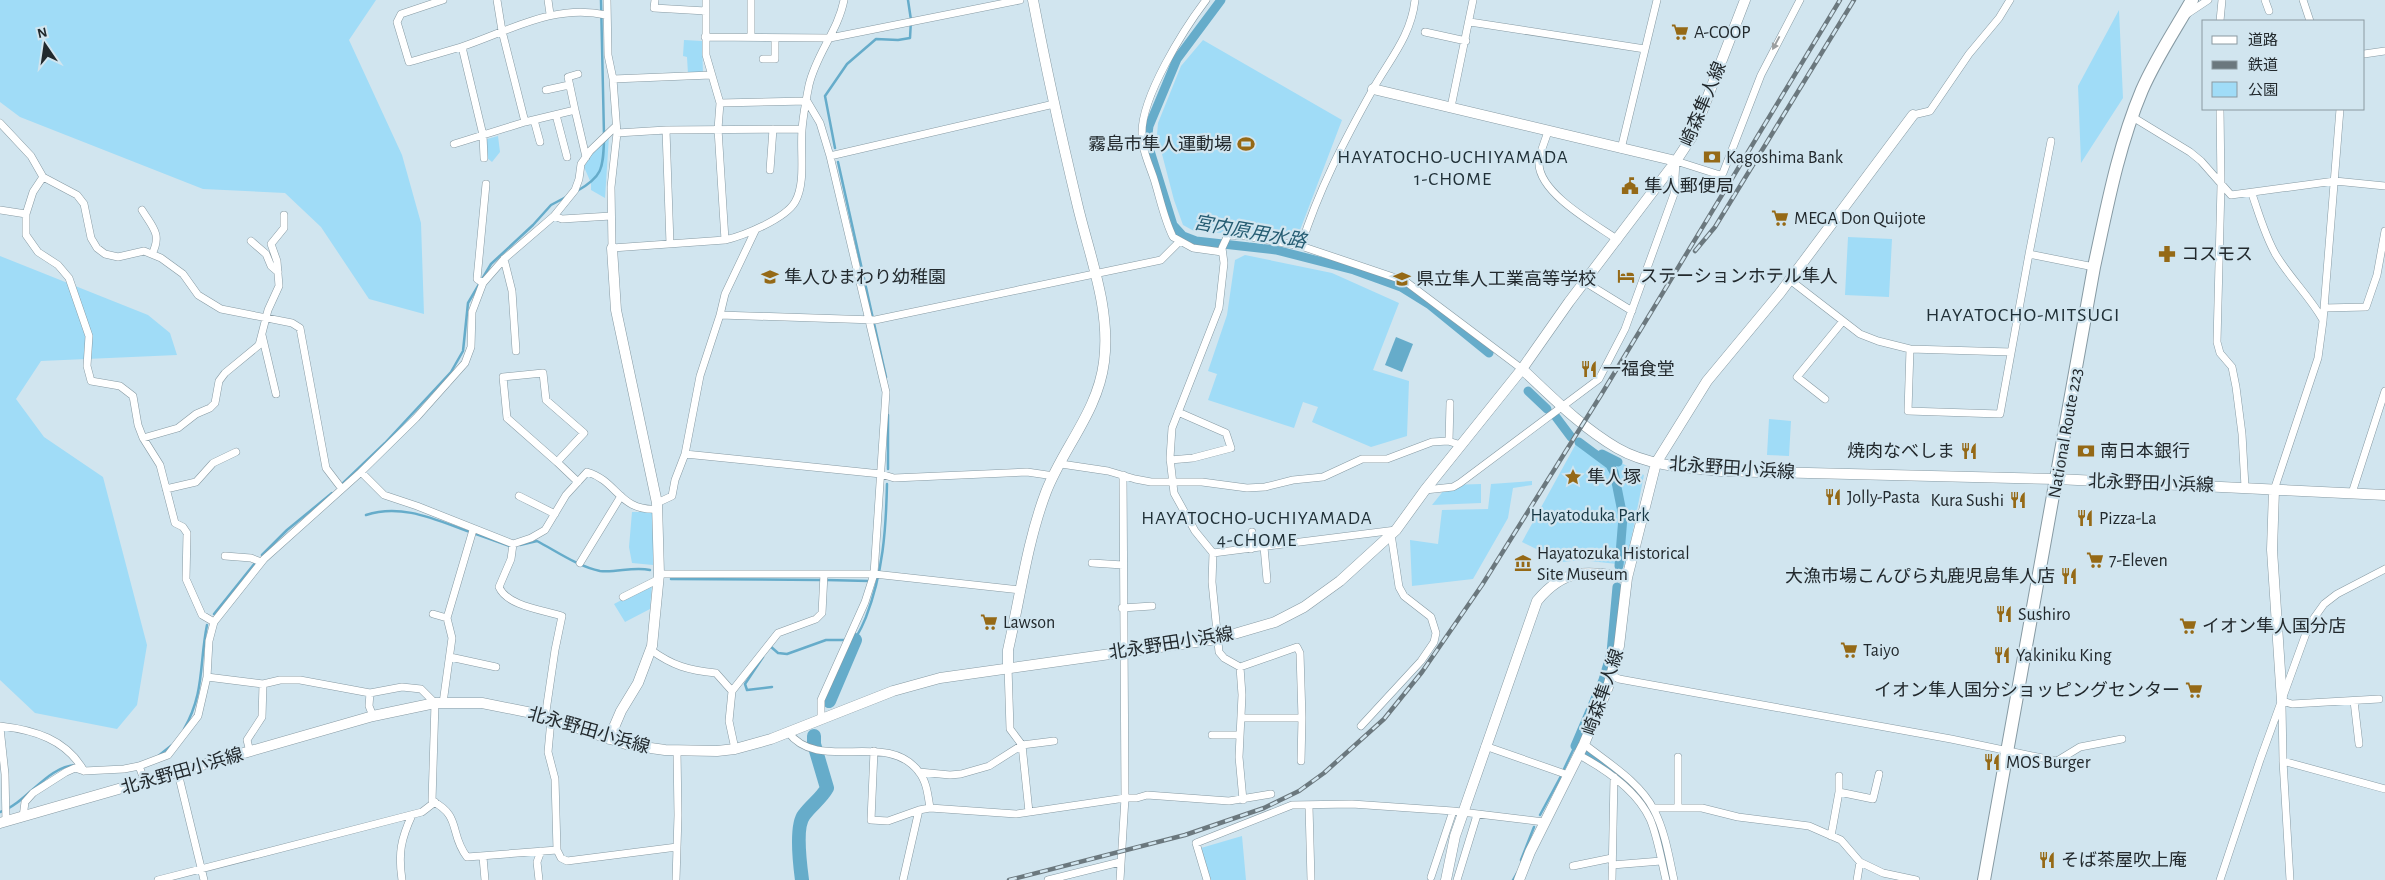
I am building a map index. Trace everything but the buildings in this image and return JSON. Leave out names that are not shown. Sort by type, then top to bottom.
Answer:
[{"type":"highway","name":"National Route 223","points":[[1984,880],[2094,267],[2114,174],[2131,116],[2158,59],[2192,0]]},
{"type":"main road","points":[[1008,667],[1008,650],[1034,534],[1046,493],[1092,404],[1099,386],[1104,362],[1106,325],[1054,104],[1033,0]]},
{"type":"main road","name":"崎森隼人線","points":[[1522,369],[1676,161],[1693,135],[1745,0]]},
{"type":"main road","points":[[1373,89],[1676,161]]},
{"type":"main road","name":"崎森隼人線","points":[[1519,880],[1544,822],[1584,744],[1611,675],[1619,646],[1627,578],[1656,463],[1707,381],[1790,280],[1913,116]]},
{"type":"main road","points":[[609,738],[621,711],[638,683],[651,650],[655,627],[659,576],[658,506],[616,310],[612,248]]},
{"type":"main road","name":"北永野田小浜線","points":[[4,820],[23,817],[373,716],[439,703],[497,705],[629,744],[677,751],[735,749],[788,732],[917,684],[1008,667],[1217,639],[1275,622],[1304,607],[1340,582],[1393,532],[1522,369],[1562,407],[1618,449],[1656,463],[1722,471],[2057,479],[2385,495]]},
{"type":"main road","points":[[2274,490],[2272,550],[2282,701]]},
{"type":"main road","points":[[1446,879],[1458,812],[1486,746],[1532,612],[1548,587],[1562,578],[1575,574],[1595,573],[1627,578]]},
{"type":"street","points":[[443,0],[401,14],[397,22],[409,62],[462,47],[550,14],[595,12],[606,15]]},
{"type":"street","points":[[497,0],[502,32],[525,122]]},
{"type":"street","points":[[548,0],[550,14]]},
{"type":"street","points":[[607,0],[608,55],[613,79],[616,130],[611,216],[612,248],[725,240],[755,230],[795,203],[800,188],[802,129],[807,101],[816,64],[841,13],[844,0]]},
{"type":"street","points":[[655,0],[654,8],[706,11]]},
{"type":"street","points":[[706,0],[705,37],[711,75],[720,103],[718,129],[725,240]]},
{"type":"street","points":[[751,0],[751,37]]},
{"type":"street","points":[[705,37],[830,38],[1020,0]]},
{"type":"street","points":[[1206,0],[1189,23],[1160,74],[1142,125],[1144,152],[1168,227],[1173,237],[1193,248],[1222,252]]},
{"type":"street","points":[[1301,246],[1312,211],[1337,154],[1373,89],[1403,42],[1411,22],[1415,0]]},
{"type":"street","points":[[1451,107],[1473,0]]},
{"type":"street","points":[[1621,149],[1657,0]]},
{"type":"street","points":[[1425,490],[1453,487],[1460,483],[1599,379],[1625,329],[1674,194],[1676,161],[1720,176],[1723,174],[1761,75],[1800,0]]},
{"type":"street","points":[[1913,116],[1930,111],[1969,54],[1999,18],[2010,0]]},
{"type":"street","points":[[2182,17],[2208,0]]},
{"type":"street","points":[[2220,20],[2222,0]]},
{"type":"street","points":[[2265,0],[2269,11]]},
{"type":"street","points":[[2304,0],[2310,20]]},
{"type":"street","points":[[1470,22],[1645,49]]},
{"type":"street","points":[[1425,32],[1466,41]]},
{"type":"street","points":[[763,59],[775,59],[775,38]]},
{"type":"street","points":[[462,47],[483,135],[484,158]]},
{"type":"street","points":[[2365,54],[2385,52]]},
{"type":"street","points":[[578,74],[568,77],[586,157]]},
{"type":"street","points":[[613,79],[711,75]]},
{"type":"street","points":[[546,90],[569,85]]},
{"type":"street","points":[[720,103],[807,101]]},
{"type":"street","points":[[807,101],[820,123],[830,156],[886,392],[878,574],[821,700],[820,719]]},
{"type":"street","points":[[830,156],[1054,104]]},
{"type":"street","points":[[454,144],[525,122],[575,110]]},
{"type":"street","points":[[2220,110],[2221,185],[2217,342],[2220,353],[2232,367],[2236,387],[2242,434],[2245,487]]},
{"type":"street","points":[[2274,490],[2318,358],[2323,320],[2340,110]]},
{"type":"street","points":[[556,115],[567,157]]},
{"type":"street","points":[[2131,116],[2190,152],[2201,161],[2231,195],[2252,194],[2334,182],[2385,186]]},
{"type":"street","points":[[534,120],[540,142]]},
{"type":"street","points":[[0,123],[30,156],[43,177],[77,195],[84,204],[91,238],[97,248],[105,254],[118,257],[144,251],[152,254],[183,274],[198,295],[221,309],[292,323],[300,328],[326,468],[342,489]]},
{"type":"street","points":[[23,817],[25,802],[33,793],[66,772],[75,768],[84,770],[124,770],[168,755],[180,742],[198,716],[207,677],[209,641],[214,622],[261,562],[362,472],[416,418],[465,363],[471,347],[472,312],[483,283],[504,259],[554,216],[575,190],[581,164],[586,157],[616,130],[802,129]]},
{"type":"street","points":[[666,130],[670,244]]},
{"type":"street","points":[[770,170],[773,130]]},
{"type":"street","points":[[1548,131],[1539,162],[1544,180],[1556,196],[1618,240]]},
{"type":"street","points":[[1910,348],[1908,411],[2000,414],[2051,141]]},
{"type":"street","points":[[43,177],[33,192],[26,214],[26,235],[38,252],[58,266],[69,278],[78,298],[89,336],[87,366],[91,381],[120,386],[133,396],[138,425],[143,438],[160,465],[175,523],[183,527],[187,533],[186,578],[202,615],[214,622]]},
{"type":"street","points":[[483,283],[476,279],[486,184]]},
{"type":"street","points":[[2252,194],[2266,236],[2277,256],[2311,299],[2323,320]]},
{"type":"street","points":[[0,210],[26,214]]},
{"type":"street","points":[[142,210],[157,235],[157,244],[152,254]]},
{"type":"street","points":[[143,438],[178,428],[196,414],[210,408],[215,403],[219,381],[225,373],[258,346],[279,286],[277,261],[271,244],[284,228],[284,215]]},
{"type":"street","points":[[554,216],[562,219],[611,216]]},
{"type":"street","points":[[677,847],[567,861],[561,858],[557,850],[555,779],[548,752],[548,719],[555,650],[562,616],[511,602],[499,587],[513,548],[545,530],[566,495],[587,472],[597,475],[631,506],[644,510],[658,506],[672,496],[675,480],[685,454],[700,376],[725,294],[755,230]]},
{"type":"street","points":[[2324,308],[2366,307],[2376,274],[2385,231]]},
{"type":"street","points":[[1301,761],[1300,653],[1297,647],[1240,667],[1224,658],[1219,652],[1212,582],[1213,553],[1195,532],[1174,493],[1172,482],[1170,460],[1172,428],[1212,330],[1219,308],[1224,263],[1222,252],[1228,235],[1246,236],[1301,246],[1405,281],[1522,369]]},
{"type":"street","points":[[251,241],[266,254],[271,266],[278,272]]},
{"type":"street","points":[[720,315],[870,321],[1161,260],[1179,242]]},
{"type":"street","points":[[2029,254],[2094,267]]},
{"type":"street","points":[[504,259],[512,291],[516,351]]},
{"type":"street","points":[[1790,280],[1860,334],[1878,341],[1910,348],[2011,352]]},
{"type":"street","points":[[1585,282],[1632,311]]},
{"type":"street","points":[[1825,399],[1797,377],[1843,321]]},
{"type":"street","points":[[262,334],[276,394]]},
{"type":"street","points":[[557,462],[584,433],[546,400],[543,373],[504,377],[507,418],[578,482]]},
{"type":"street","points":[[2352,493],[2385,391]]},
{"type":"street","points":[[1449,441],[1450,403]]},
{"type":"street","points":[[1170,460],[1193,458],[1232,448],[1226,433],[1178,412]]},
{"type":"street","points":[[1061,464],[1123,475],[1135,479],[1265,487],[1293,480],[1323,477],[1362,459],[1387,459],[1432,442],[1449,441],[1461,445]]},
{"type":"street","points":[[166,489],[196,482],[213,463],[236,452]]},
{"type":"street","points":[[685,454],[881,474],[894,478],[1027,472],[1054,476]]},
{"type":"street","points":[[362,472],[384,495],[417,506],[513,548]]},
{"type":"street","points":[[1120,880],[1124,798],[1123,475]]},
{"type":"street","points":[[519,496],[555,514]]},
{"type":"street","points":[[580,563],[621,496]]},
{"type":"street","points":[[474,530],[447,618],[452,638],[450,657],[439,703],[432,800],[444,807],[451,815],[462,850],[467,857],[557,850]]},
{"type":"street","points":[[1251,548],[1252,532]]},
{"type":"street","points":[[1213,553],[1393,532],[1399,587],[1404,596],[1431,617],[1436,633],[1434,642],[1421,661],[1361,726]]},
{"type":"street","points":[[1264,547],[1267,580]]},
{"type":"street","points":[[224,556],[252,558],[261,562]]},
{"type":"street","points":[[1092,564],[1122,565]]},
{"type":"street","points":[[2220,880],[2282,701],[2315,615],[2337,594],[2385,569]]},
{"type":"street","points":[[735,749],[729,722],[732,691],[778,633],[816,619],[822,613],[824,574]]},
{"type":"street","points":[[623,597],[659,576],[878,574],[1022,590]]},
{"type":"street","points":[[1122,608],[1152,606]]},
{"type":"street","points":[[433,614],[447,618]]},
{"type":"street","points":[[651,650],[675,665],[693,671],[716,673],[732,691]]},
{"type":"street","points":[[450,657],[496,667]]},
{"type":"street","points":[[1008,667],[1010,729],[1022,745],[1028,812]]},
{"type":"street","points":[[1240,667],[1241,718],[1239,757],[1243,800]]},
{"type":"street","points":[[1611,675],[1620,679],[2057,761],[2080,747],[2122,739]]},
{"type":"street","points":[[207,677],[263,684],[280,680],[300,680],[370,693],[402,687],[422,689],[439,703]]},
{"type":"street","points":[[250,752],[247,740],[262,716],[263,684]]},
{"type":"street","points":[[370,693],[369,706],[373,716]]},
{"type":"street","points":[[2282,701],[2292,704],[2379,700]]},
{"type":"street","points":[[2282,701],[2283,761],[2290,880]]},
{"type":"street","points":[[2354,701],[2358,744]]},
{"type":"street","points":[[1241,718],[1302,718]]},
{"type":"street","points":[[4,820],[5,805],[0,727],[20,728],[55,740],[80,762],[84,770]]},
{"type":"street","points":[[788,732],[794,741],[808,748],[874,751],[899,756],[919,772],[927,787],[930,808]]},
{"type":"street","points":[[1212,735],[1240,735]]},
{"type":"street","points":[[919,772],[950,775],[961,774],[989,766],[1022,745],[1054,741]]},
{"type":"street","points":[[1584,744],[1636,786],[1654,808],[1663,832],[1674,880]]},
{"type":"street","points":[[1486,746],[1568,775]]},
{"type":"street","points":[[676,880],[677,751]]},
{"type":"street","points":[[874,751],[871,820],[888,821],[930,808],[1016,814],[1124,798],[1138,798],[1147,795],[1229,801],[1270,794]]},
{"type":"street","points":[[1579,755],[1614,777],[1631,792],[1645,810],[1654,830],[1666,880]]},
{"type":"street","points":[[1678,757],[1678,808]]},
{"type":"street","points":[[2283,761],[2385,789]]},
{"type":"street","points":[[139,766],[145,782]]},
{"type":"street","points":[[178,773],[204,880]]},
{"type":"street","points":[[1839,792],[1873,799],[1879,774]]},
{"type":"street","points":[[1831,836],[1839,792],[1839,776]]},
{"type":"street","points":[[1612,880],[1614,777]]},
{"type":"street","points":[[158,880],[422,812],[435,802]]},
{"type":"street","points":[[1207,880],[1196,843],[1292,805],[1352,804],[1458,812],[1544,822]]},
{"type":"street","points":[[1309,806],[1311,880]]},
{"type":"street","points":[[1654,808],[1709,808],[1738,817],[1808,826],[1841,840],[1860,862],[1882,876],[1916,880]]},
{"type":"street","points":[[903,880],[919,810]]},
{"type":"street","points":[[1446,879],[1431,878],[1458,812]]},
{"type":"street","points":[[402,880],[399,860],[400,846],[412,814]]},
{"type":"street","points":[[1457,880],[1477,815]]},
{"type":"street","points":[[539,880],[537,862],[542,852]]},
{"type":"street","points":[[483,857],[485,880]]},
{"type":"street","points":[[1573,866],[1612,861],[1661,861]]},
{"type":"street","points":[[1048,880],[1120,862]]},
{"type":"street","points":[[1857,880],[1860,862]]},
{"type":"green space","points":[[0,0],[376,0],[349,40],[402,155],[421,223],[424,314],[369,299],[321,227],[285,193],[203,189],[20,117],[0,102]]},
{"type":"green space","points":[[2119,10],[2123,98],[2081,163],[2078,86]]},
{"type":"green space","points":[[684,40],[702,41],[703,74],[688,74],[687,57],[683,56]]},
{"type":"green space","name":"霧島市隼人運動場","points":[[1203,40],[1342,120],[1297,238],[1229,225],[1222,233],[1194,231],[1183,225],[1174,200],[1157,135],[1158,123],[1181,66]]},
{"type":"green space","points":[[498,136],[500,152],[492,162],[486,157],[484,146],[487,139]]},
{"type":"green space","points":[[609,136],[605,198],[591,190],[591,183],[584,167],[592,153]]},
{"type":"green space","points":[[1848,237],[1892,239],[1889,297],[1845,295]]},
{"type":"green space","points":[[1245,255],[1332,273],[1399,303],[1373,370],[1409,381],[1407,436],[1371,447],[1312,422],[1318,407],[1303,402],[1294,428],[1208,400],[1217,374],[1208,371],[1227,315],[1235,260]]},
{"type":"green space","points":[[0,256],[148,315],[170,333],[177,355],[41,361],[16,399],[44,437],[103,477],[147,645],[137,705],[117,729],[35,713],[0,680]]},
{"type":"green space","points":[[1769,419],[1791,421],[1789,456],[1767,455]]},
{"type":"green space","name":"Hayatoduka Park","points":[[1578,440],[1644,475],[1626,565],[1581,560],[1563,562],[1522,542]]},
{"type":"green space","points":[[1532,481],[1532,485],[1513,488],[1508,518],[1473,579],[1412,586],[1410,540],[1438,544],[1442,510],[1488,509],[1491,484]]},
{"type":"green space","points":[[1481,484],[1481,503],[1432,505],[1448,485]]},
{"type":"green space","points":[[632,512],[654,512],[653,565],[632,563],[629,547]]},
{"type":"green space","points":[[652,584],[650,609],[625,622],[614,604]]},
{"type":"green space","points":[[1242,836],[1246,880],[1211,880],[1201,848]]},
{"type":"shaded area","points":[[1396,337],[1413,344],[1402,372],[1385,365]]},
{"type":"waterway","points":[[601,0],[604,135]]},
{"type":"waterway","points":[[835,148],[825,96],[847,64],[876,39],[898,40],[910,38],[911,20],[908,0]]},
{"type":"waterway","name":"宮内原用水路","points":[[1221,0],[1177,59],[1149,126],[1147,141],[1173,225],[1183,236],[1196,241],[1276,250],[1354,270],[1401,287],[1430,305],[1489,353]]},
{"type":"waterway","points":[[577,191],[592,181],[600,171],[604,141]]},
{"type":"waterway","points":[[838,162],[886,377]]},
{"type":"waterway","points":[[341,485],[385,443],[451,372],[463,351],[468,303],[491,264],[533,225],[551,205],[566,197]]},
{"type":"waterway","name":"宮内原用水路","points":[[1528,391],[1547,409]]},
{"type":"waterway","points":[[888,415],[888,469]]},
{"type":"waterway","name":"宮内原用水路","points":[[1556,417],[1571,437]]},
{"type":"waterway","name":"宮内原用水路","points":[[1579,442],[1610,465],[1614,472],[1623,517],[1619,566]]},
{"type":"waterway","name":"宮内原用水路","points":[[1602,454],[1618,462]]},
{"type":"waterway","points":[[853,640],[866,617],[880,568],[886,518],[887,484]]},
{"type":"waterway","points":[[262,555],[287,530],[332,493]]},
{"type":"waterway","points":[[366,515],[393,511],[419,514],[470,532]]},
{"type":"waterway","points":[[476,534],[512,547]]},
{"type":"waterway","points":[[520,545],[537,541],[576,562],[600,571],[650,570]]},
{"type":"waterway","points":[[214,614],[255,563]]},
{"type":"waterway","points":[[671,579],[820,580]]},
{"type":"waterway","points":[[826,580],[869,581]]},
{"type":"waterway","name":"宮内原用水路","points":[[1575,746],[1603,680],[1611,653],[1617,587]]},
{"type":"waterway","points":[[184,729],[191,716],[198,690],[207,625]]},
{"type":"waterway","points":[[770,646],[778,653],[787,654],[826,640],[844,640]]},
{"type":"waterway","points":[[829,701],[855,640]]},
{"type":"waterway","points":[[763,657],[745,684],[747,690],[772,687]]},
{"type":"waterway","points":[[802,880],[799,846],[801,820],[827,788],[814,744],[814,736]]},
{"type":"waterway","points":[[157,757],[172,745]]},
{"type":"waterway","points":[[1564,769],[1575,746]]},
{"type":"waterway","name":"宮内原用水路","points":[[1589,754],[1637,792],[1649,808],[1659,830],[1669,871]]},
{"type":"waterway","points":[[0,812],[19,801],[46,778],[66,767],[76,765]]},
{"type":"waterway","points":[[1540,815],[1561,776]]},
{"type":"waterway","points":[[1521,860],[1534,827]]},
{"type":"waterway","points":[[1513,880],[1517,873]]},
{"type":"railway","points":[[1009,880],[1185,835],[1264,808],[1299,791],[1324,773],[1384,719],[1422,672],[1482,585],[1601,395],[1840,0]]},
{"type":"railway","points":[[1695,251],[1715,227],[1854,0]]},
{"type":"place","name":"A-COOP","points":[[1680,32]]},
{"type":"place","name":"霧島市隼人運動場","points":[[1246,144]]},
{"type":"place","name":"Kagoshima Bank","points":[[1712,157]]},
{"type":"place","name":"隼人郵便局","points":[[1630,186]]},
{"type":"place","name":"MEGA Don Quijote","points":[[1780,218]]},
{"type":"place","name":"コスモス","points":[[2167,254]]},
{"type":"place","name":"ステーションホテル隼人","points":[[1626,276]]},
{"type":"place","name":"隼人ひまわり幼稚園","points":[[770,277]]},
{"type":"place","name":"県立隼人工業高等学校","points":[[1402,279]]},
{"type":"place","name":"一福食堂","points":[[1589,369]]},
{"type":"place","name":"焼肉なべしま","points":[[1969,451]]},
{"type":"place","name":"南日本銀行","points":[[2086,451]]},
{"type":"place","name":"隼人塚","points":[[1573,477]]},
{"type":"place","name":"Jolly-Pasta","points":[[1833,497]]},
{"type":"place","name":"Kura Sushi","points":[[2018,500]]},
{"type":"place","name":"Pizza-La","points":[[2085,518]]},
{"type":"place","name":"7-Eleven","points":[[2095,560]]},
{"type":"place","name":"Hayatozuka Historical Site Museum","points":[[1523,563]]},
{"type":"place","name":"大漁市場こんぴら丸鹿児島隼人店","points":[[2069,576]]},
{"type":"place","name":"Sushiro","points":[[2004,614]]},
{"type":"place","name":"Lawson","points":[[989,622]]},
{"type":"place","name":"イオン隼人国分店","points":[[2188,626]]},
{"type":"place","name":"Taiyo","points":[[1849,650]]},
{"type":"place","name":"Yakiniku King","points":[[2002,655]]},
{"type":"place","name":"イオン隼人国分ショッピングセンター","points":[[2194,690]]},
{"type":"place","name":"MOS Burger","points":[[1992,762]]},
{"type":"place","name":"そば茶屋吹上庵","points":[[2047,860]]},
{"type":"district","name":"HAYATOCHO-UCHIYAMADA 1-CHOME","points":[[1453,167]]},
{"type":"district","name":"HAYATOCHO-MITSUGI","points":[[2023,314]]},
{"type":"district","name":"HAYATOCHO-UCHIYAMADA 4-CHOME","points":[[1257,528]]}]
